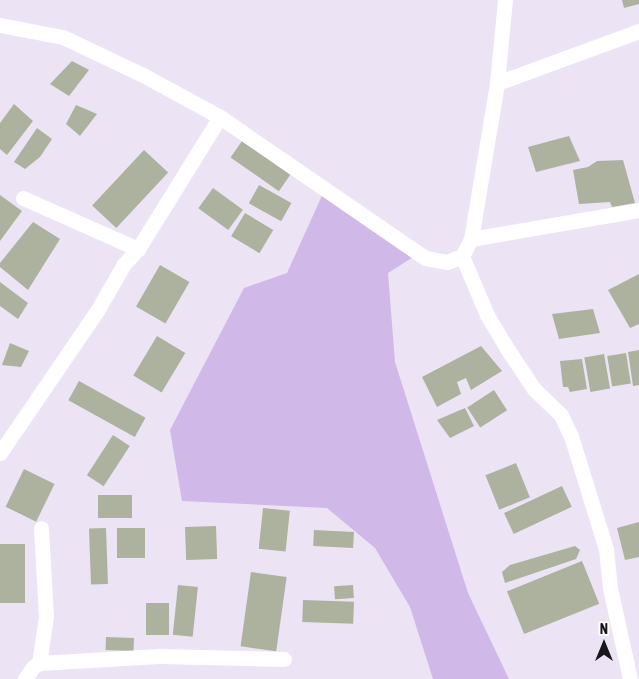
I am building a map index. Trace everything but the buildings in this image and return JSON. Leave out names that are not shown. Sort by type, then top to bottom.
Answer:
[{"type":"street","points":[[0,25],[62,37],[143,75],[220,117],[425,258],[447,262],[462,256],[471,239],[497,84],[505,0]]},
{"type":"street","points":[[497,84],[639,31]]},
{"type":"street","points":[[0,453],[97,311],[124,264],[138,249],[220,117]]},
{"type":"street","points":[[23,198],[138,249]]},
{"type":"street","points":[[471,239],[639,210]]},
{"type":"street","points":[[462,256],[488,315],[508,350],[534,389],[561,415],[571,436],[606,549],[610,588],[630,679]]},
{"type":"street","points":[[25,679],[39,663],[46,616],[41,528]]},
{"type":"street","points":[[39,663],[159,656],[284,659]]},
{"type":"shaded area","points":[[325,189],[421,252],[388,273],[395,362],[468,593],[509,679],[433,679],[410,607],[375,548],[327,508],[182,501],[170,430],[244,288],[287,273]]}]
